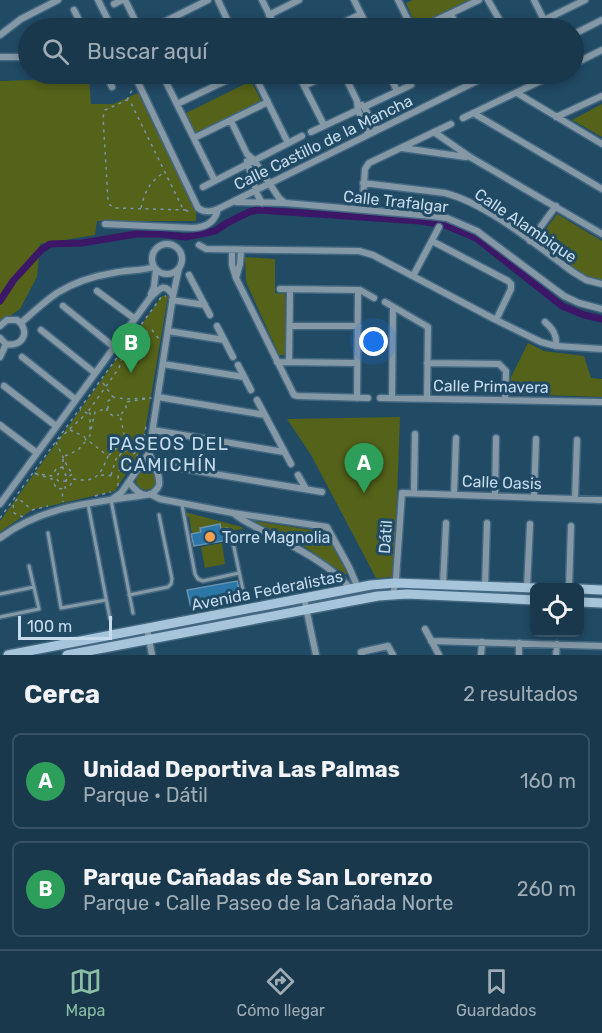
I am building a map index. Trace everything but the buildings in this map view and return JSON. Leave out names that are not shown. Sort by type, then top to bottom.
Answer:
[{"type":"street","points":[[23,18],[58,0]]},
{"type":"street","points":[[98,0],[107,18]]},
{"type":"street","points":[[114,4],[124,0],[134,18]]},
{"type":"street","points":[[172,18],[208,0]]},
{"type":"street","points":[[218,0],[226,18]]},
{"type":"street","points":[[262,0],[271,18]]},
{"type":"street","points":[[270,15],[299,0]]},
{"type":"street","points":[[354,0],[363,18]]},
{"type":"street","points":[[398,0],[407,18]]},
{"type":"street","points":[[442,18],[479,0]]},
{"type":"street","points":[[488,0],[498,18]]},
{"type":"street","points":[[534,0],[543,18]]},
{"type":"street","points":[[548,18],[580,1]]},
{"type":"street","points":[[74,10],[78,18]]},
{"type":"street","points":[[353,18],[361,14]]},
{"type":"street","points":[[451,14],[453,18]]},
{"type":"street","points":[[584,29],[602,20]]},
{"type":"street","points":[[0,35],[18,21]]},
{"type":"street","points":[[584,59],[602,50]]},
{"type":"street","points":[[0,57],[18,56]]},
{"type":"street","points":[[139,84],[198,208],[209,212],[218,209]]},
{"type":"street","points":[[167,84],[215,181]]},
{"type":"street","points":[[177,104],[219,84]]},
{"type":"street","points":[[259,84],[288,143]]},
{"type":"street","points":[[308,84],[304,86],[324,125]]},
{"type":"street","points":[[349,84],[361,108],[377,129]]},
{"type":"street","points":[[394,84],[398,91]]},
{"type":"street","name":"Calle Castillo de la Mancha","points":[[218,209],[462,84]]},
{"type":"street","points":[[463,118],[535,84]]},
{"type":"street","points":[[310,132],[411,85]]},
{"type":"street","points":[[517,93],[602,144]]},
{"type":"street","points":[[556,117],[602,96]]},
{"type":"street","points":[[194,138],[268,102]]},
{"type":"street","points":[[361,108],[368,134]]},
{"type":"street","points":[[473,113],[602,189]]},
{"type":"street","points":[[231,121],[247,154],[257,194],[262,202]]},
{"type":"street","points":[[363,197],[364,169],[369,164],[451,124]]},
{"type":"street","points":[[434,132],[470,157],[602,234]]},
{"type":"street","points":[[203,187],[302,136]]},
{"type":"street","points":[[401,148],[470,157]]},
{"type":"street","points":[[250,162],[279,198],[286,203]]},
{"type":"street","name":"Calle Alambique","points":[[363,183],[457,196],[495,217],[573,272],[602,284]]},
{"type":"street","name":"Calle Trafalgar","points":[[232,201],[286,203],[447,218],[477,231],[564,296],[602,309]]},
{"type":"street","points":[[530,241],[556,206]]},
{"type":"street","points":[[105,224],[202,227],[214,219],[218,209]]},
{"type":"street","points":[[413,276],[439,227]]},
{"type":"street","points":[[432,241],[511,284],[511,289],[496,320]]},
{"type":"street","points":[[111,500],[121,493],[149,453],[171,297],[182,263],[183,257],[178,248],[168,244],[154,251],[152,262],[155,268],[162,273],[168,274],[179,268]]},
{"type":"street","points":[[199,245],[206,249],[359,252],[373,255],[541,342],[556,346],[602,349]]},
{"type":"street","points":[[232,250],[232,265],[236,278],[294,394],[368,398]]},
{"type":"street","points":[[236,278],[241,250]]},
{"type":"street","points":[[150,298],[154,287],[155,268]]},
{"type":"street","points":[[21,323],[57,294],[75,284],[115,272],[155,268]]},
{"type":"street","points":[[189,275],[210,315]]},
{"type":"street","points":[[1,499],[150,298],[165,287],[169,288],[171,297]]},
{"type":"street","points":[[280,289],[358,290],[374,298]]},
{"type":"street","points":[[289,362],[291,290]]},
{"type":"street","points":[[357,398],[358,290]]},
{"type":"street","points":[[97,291],[135,319]]},
{"type":"street","points":[[171,297],[205,305]]},
{"type":"street","points":[[385,302],[428,327],[427,398]]},
{"type":"street","points":[[63,306],[114,347]]},
{"type":"street","points":[[392,398],[393,308]]},
{"type":"street","points":[[0,326],[12,319],[21,323],[24,332],[20,341],[11,345],[6,344],[0,338]]},
{"type":"street","points":[[545,322],[555,333],[556,346]]},
{"type":"street","points":[[290,326],[358,326]]},
{"type":"street","points":[[218,327],[233,357]]},
{"type":"street","points":[[41,330],[95,372]]},
{"type":"street","points":[[168,331],[224,340]]},
{"type":"street","points":[[0,357],[6,344]]},
{"type":"street","points":[[22,357],[75,399]]},
{"type":"street","points":[[277,362],[357,363]]},
{"type":"street","points":[[427,363],[499,364],[506,371],[505,400]]},
{"type":"street","points":[[163,364],[244,377]]},
{"type":"street","points":[[238,365],[251,390]]},
{"type":"street","points":[[4,386],[56,426]]},
{"type":"street","points":[[158,397],[265,415]]},
{"type":"street","name":"Calle Primavera","points":[[380,398],[602,402]]},
{"type":"street","points":[[257,400],[291,464]]},
{"type":"street","points":[[0,425],[37,453]]},
{"type":"street","points":[[153,430],[284,452]]},
{"type":"street","points":[[414,493],[415,434]]},
{"type":"street","points":[[454,494],[456,438]]},
{"type":"street","points":[[495,496],[496,438]]},
{"type":"street","points":[[534,497],[537,439]]},
{"type":"street","points":[[575,499],[577,440]]},
{"type":"street","points":[[0,538],[37,517],[90,499],[111,500],[148,495],[159,486],[149,453]]},
{"type":"street","points":[[154,466],[167,466],[322,492]]},
{"type":"street","points":[[298,475],[306,489]]},
{"type":"street","points":[[127,482],[135,490],[160,500],[327,527],[349,567],[355,588]]},
{"type":"street","name":"Calle Oasis","points":[[402,493],[602,500]]},
{"type":"street","name":"Dátil","points":[[393,595],[402,493]]},
{"type":"street","points":[[232,513],[304,553],[355,588]]},
{"type":"street","points":[[443,585],[446,523]]},
{"type":"street","points":[[485,586],[487,523]]},
{"type":"street","points":[[530,524],[531,583]]},
{"type":"street","points":[[569,583],[572,526]]},
{"type":"street","name":"Avenida Federalistas","points":[[8,655],[355,588],[395,583],[530,588]]},
{"type":"street","points":[[584,590],[602,590]]},
{"type":"street","name":"Avenida Federalistas","points":[[67,655],[378,596],[530,600]]},
{"type":"street","points":[[304,598],[315,655]]},
{"type":"street","points":[[584,602],[602,603]]},
{"type":"street","points":[[147,628],[152,655]]},
{"type":"street","points":[[425,629],[439,655]]},
{"type":"street","points":[[431,641],[602,646]]},
{"type":"street","points":[[481,655],[482,642]]},
{"type":"street","points":[[519,643],[519,655]]},
{"type":"street","points":[[556,644],[556,655]]},
{"type":"street","points":[[361,653],[388,646],[393,655]]},
{"type":"street","points":[[593,646],[593,655]]},
{"type":"lane","points":[[90,499],[110,619]]},
{"type":"lane","points":[[111,500],[133,613]]},
{"type":"lane","points":[[182,504],[197,578],[203,580],[239,573]]},
{"type":"lane","points":[[129,595],[168,587],[171,584],[159,515]]},
{"type":"lane","points":[[231,532],[244,595]]},
{"type":"lane","points":[[48,533],[61,608],[106,600]]},
{"type":"lane","points":[[0,617],[39,609],[29,566]]},
{"type":"lane","points":[[0,594],[34,587]]},
{"type":"path","points":[[133,84],[127,100],[107,109],[104,114],[110,205],[115,208],[187,211],[198,208]]},
{"type":"path","points":[[127,100],[131,103],[182,207],[186,210]]},
{"type":"path","points":[[141,209],[148,186],[165,172]]},
{"type":"path","points":[[0,518],[162,296],[171,297]]},
{"type":"path","points":[[55,442],[87,413],[119,368],[125,347],[136,334],[152,330],[161,342]]},
{"type":"path","points":[[103,383],[113,398]]},
{"type":"path","points":[[113,398],[151,398],[126,402],[126,409],[120,415],[113,416],[107,411],[108,408],[108,400],[113,398]]},
{"type":"path","points":[[69,430],[85,437],[90,436],[95,412],[108,408]]},
{"type":"path","points":[[79,410],[90,413],[90,432]]},
{"type":"path","points":[[120,415],[126,447]]},
{"type":"path","points":[[133,465],[142,449],[148,418]]},
{"type":"path","points":[[85,437],[86,441]]},
{"type":"path","points":[[63,456],[78,450],[86,441]]},
{"type":"path","points":[[86,441],[108,456]]},
{"type":"path","points":[[55,442],[73,474],[60,482],[56,479],[63,471]]},
{"type":"path","points":[[100,475],[108,456],[123,442],[126,447]]},
{"type":"path","points":[[111,475],[116,459],[126,447]]},
{"type":"path","points":[[118,487],[117,472],[129,456],[140,450]]},
{"type":"path","points":[[63,456],[63,471],[67,477],[65,488],[70,486],[73,479],[82,481],[100,475],[116,476]]},
{"type":"path","points":[[33,473],[52,476],[56,469],[63,467]]},
{"type":"path","points":[[33,473],[52,479],[56,488],[62,489],[63,502]]},
{"type":"path","points":[[90,499],[115,491],[127,482]]},
{"type":"path","points":[[54,505],[34,510],[23,518],[14,513],[13,504],[18,498],[34,510],[69,502]]},
{"type":"green space","points":[[413,0],[474,0],[437,18],[413,18],[406,3]]},
{"type":"green space","points":[[18,80],[18,84],[89,84],[91,104],[113,104],[138,93],[196,211],[196,221],[97,221],[95,235],[40,244],[37,277],[20,309],[0,323],[0,81]]},
{"type":"green space","points":[[245,84],[253,84],[262,102],[196,134],[186,113]]},
{"type":"green space","points":[[602,104],[602,137],[572,120]]},
{"type":"green space","points":[[557,214],[602,241],[602,281],[575,270],[537,241]]},
{"type":"green space","points":[[245,257],[275,259],[275,293],[285,294],[286,355],[279,355],[246,282]]},
{"type":"green space","points":[[162,296],[168,296],[142,449],[115,491],[32,510],[0,532],[0,521]]},
{"type":"green space","points":[[528,343],[544,351],[584,356],[591,378],[602,379],[602,397],[511,394],[511,377]]},
{"type":"green space","points":[[400,417],[394,577],[376,578],[311,455],[287,419]]},
{"type":"green space","points":[[146,470],[153,473],[156,480],[153,487],[146,490],[139,487],[136,480],[139,473]]},
{"type":"green space","points":[[185,512],[243,529],[228,531],[227,528],[221,529],[220,524],[201,528],[201,532],[192,534],[189,517],[185,517]]},
{"type":"green space","points":[[248,520],[325,532],[347,572],[346,575],[305,547]]},
{"type":"green space","points":[[222,543],[225,564],[205,568],[201,547]]},
{"type":"waterway","points":[[0,301],[13,281],[41,250],[50,244],[82,243],[136,234],[186,237],[215,231],[249,212],[258,210],[420,221],[445,225],[476,238],[562,306],[602,319]]},
{"type":"place","name":"Parque Cañadas de San Lorenzo","points":[[131,373]]},
{"type":"place","name":"Unidad Deportiva Las Palmas","points":[[364,493]]},
{"type":"place","name":"Torre Magnolia","points":[[210,537]]},
{"type":"district","name":"PASEOS DEL CAMICHÍN","points":[[169,454]]}]
